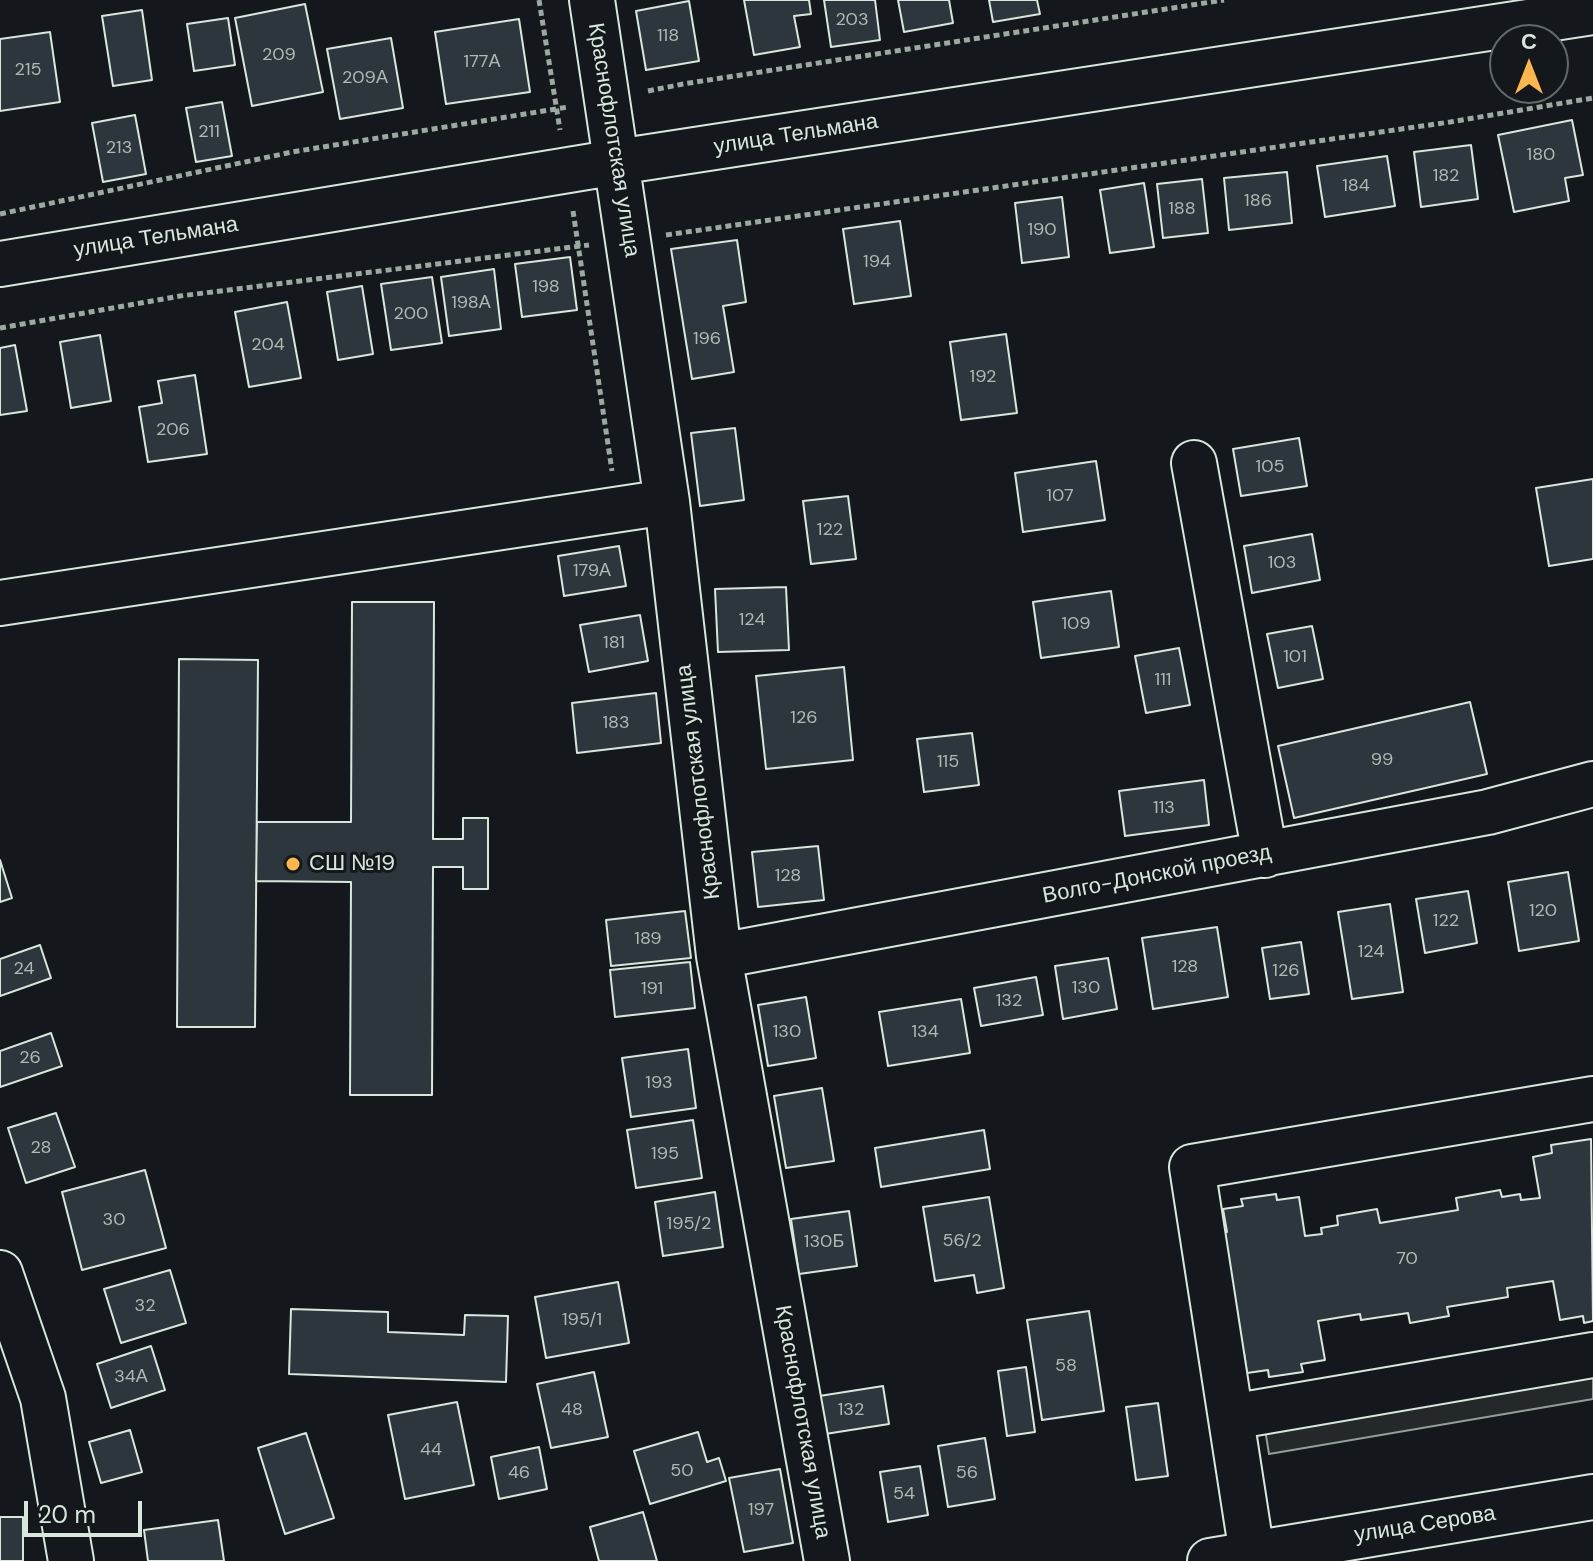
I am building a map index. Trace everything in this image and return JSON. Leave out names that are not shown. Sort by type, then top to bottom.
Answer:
[{"type":"street","name":"Краснофлотская улица","points":[[592,0],[667,502],[719,956],[827,1561]]},
{"type":"street","name":"улица Тельмана","points":[[0,264],[617,162],[1593,12]]},
{"type":"street","points":[[1194,463],[1265,855]]},
{"type":"street","points":[[0,603],[667,502]]},
{"type":"street","name":"Волго-Донской проезд","points":[[719,956],[1488,812],[1593,784]]},
{"type":"street","points":[[1252,1554],[1192,1167],[1593,1099]]},
{"type":"street","points":[[0,1273],[43,1398],[71,1561]]},
{"type":"street","points":[[1231,1417],[1593,1355]]},
{"type":"street","name":"улица Серова","points":[[1210,1561],[1593,1497]]},
{"type":"path","points":[[539,0],[619,510]]},
{"type":"path","points":[[0,328],[180,296],[628,240],[1450,122],[1593,98]]},
{"type":"shaded area","points":[[1593,1372],[1593,1399],[1269,1454],[1265,1429]]},
{"type":"building","points":[[744,0],[809,0],[811,14],[794,16],[800,47],[754,55]]},
{"type":"building","points":[[824,0],[875,0],[880,40],[831,47]]},
{"type":"building","points":[[898,0],[949,0],[953,23],[904,32]]},
{"type":"building","points":[[989,0],[1037,0],[1040,14],[993,22]]},
{"type":"building","points":[[689,1],[699,61],[646,70],[636,11]]},
{"type":"building","points":[[305,4],[323,92],[252,106],[235,18]]},
{"type":"building","points":[[142,10],[152,80],[113,86],[102,16]]},
{"type":"building","points":[[228,18],[235,65],[194,71],[187,24]]},
{"type":"building","points":[[519,19],[530,92],[446,104],[435,32]]},
{"type":"building","points":[[50,32],[60,102],[0,111],[0,39]]},
{"type":"building","points":[[391,38],[403,108],[340,119],[327,49]]},
{"type":"building","points":[[222,102],[232,156],[196,162],[186,108]]},
{"type":"building","points":[[135,115],[146,174],[103,182],[92,123]]},
{"type":"building","points":[[1572,120],[1583,175],[1565,178],[1569,201],[1514,212],[1498,135]]},
{"type":"building","points":[[1471,145],[1478,199],[1421,207],[1414,152]]},
{"type":"building","points":[[1387,156],[1395,206],[1325,217],[1317,166]]},
{"type":"building","points":[[1287,172],[1292,223],[1229,230],[1224,178]]},
{"type":"building","points":[[1202,179],[1208,233],[1163,238],[1157,184]]},
{"type":"building","points":[[1144,183],[1154,247],[1110,253],[1100,190]]},
{"type":"building","points":[[1062,197],[1069,257],[1022,263],[1015,203]]},
{"type":"building","points":[[900,221],[911,296],[854,304],[843,229]]},
{"type":"building","points":[[737,240],[746,302],[723,306],[734,372],[692,379],[671,249]]},
{"type":"building","points":[[570,257],[577,310],[522,317],[515,264]]},
{"type":"building","points":[[494,269],[501,329],[449,336],[441,277]]},
{"type":"building","points":[[432,277],[442,343],[391,350],[381,284]]},
{"type":"building","points":[[362,286],[373,354],[338,360],[327,292]]},
{"type":"building","points":[[287,302],[301,378],[249,387],[235,312]]},
{"type":"building","points":[[1006,334],[1017,413],[961,420],[950,342]]},
{"type":"building","points":[[100,335],[111,401],[71,408],[60,342]]},
{"type":"building","points":[[15,345],[27,411],[0,415],[0,348]]},
{"type":"building","points":[[195,375],[207,454],[148,462],[139,407],[162,403],[158,381]]},
{"type":"building","points":[[735,428],[744,500],[700,506],[691,433]]},
{"type":"building","points":[[1299,438],[1307,486],[1241,496],[1233,449]]},
{"type":"building","points":[[1096,461],[1105,520],[1023,532],[1015,473]]},
{"type":"building","points":[[1593,479],[1593,559],[1549,566],[1536,488]]},
{"type":"building","points":[[848,496],[856,559],[811,564],[803,501]]},
{"type":"building","points":[[1312,534],[1320,580],[1252,593],[1244,546]]},
{"type":"building","points":[[619,546],[626,586],[564,596],[558,556]]},
{"type":"building","points":[[786,587],[789,650],[718,652],[715,589]]},
{"type":"building","points":[[1111,591],[1119,647],[1041,658],[1033,602]]},
{"type":"building","points":[[352,602],[434,602],[433,839],[463,839],[463,818],[488,818],[488,889],[463,889],[463,867],[433,867],[432,1095],[350,1095],[351,882],[256,881],[257,822],[351,822]]},
{"type":"building","points":[[640,615],[648,661],[589,672],[580,625]]},
{"type":"building","points":[[1312,626],[1323,679],[1278,688],[1267,634]]},
{"type":"building","points":[[1179,648],[1190,705],[1146,713],[1135,656]]},
{"type":"building","points":[[179,659],[258,660],[255,1027],[177,1027]]},
{"type":"building","points":[[844,667],[853,760],[766,769],[756,676]]},
{"type":"building","points":[[656,693],[661,743],[577,753],[572,703]]},
{"type":"building","points":[[1470,702],[1487,774],[1294,818],[1278,746]]},
{"type":"building","points":[[972,733],[979,785],[924,792],[917,739]]},
{"type":"building","points":[[1204,780],[1209,825],[1125,836],[1119,791]]},
{"type":"building","points":[[818,846],[824,900],[758,907],[752,852]]},
{"type":"building","points":[[0,860],[12,898],[0,902]]},
{"type":"building","points":[[1568,872],[1579,941],[1519,951],[1508,882]]},
{"type":"building","points":[[1468,891],[1477,943],[1425,953],[1416,899]]},
{"type":"building","points":[[1390,904],[1403,992],[1352,999],[1338,912]]},
{"type":"building","points":[[685,911],[691,958],[611,966],[606,920]]},
{"type":"building","points":[[1217,927],[1228,997],[1153,1009],[1142,938]]},
{"type":"building","points":[[1301,942],[1309,994],[1270,999],[1262,948]]},
{"type":"building","points":[[40,945],[51,978],[0,996],[0,959]]},
{"type":"building","points":[[1108,958],[1117,1009],[1063,1019],[1055,966]]},
{"type":"building","points":[[690,962],[695,1008],[615,1017],[610,970]]},
{"type":"building","points":[[1036,977],[1043,1015],[981,1026],[974,988]]},
{"type":"building","points":[[806,997],[816,1058],[768,1066],[758,1005]]},
{"type":"building","points":[[961,999],[970,1053],[888,1066],[879,1012]]},
{"type":"building","points":[[51,1033],[62,1066],[0,1087],[0,1051]]},
{"type":"building","points":[[688,1049],[696,1108],[631,1117],[622,1058]]},
{"type":"building","points":[[822,1088],[834,1161],[786,1168],[774,1096]]},
{"type":"building","points":[[56,1113],[75,1167],[26,1183],[8,1128]]},
{"type":"building","points":[[693,1120],[702,1178],[636,1188],[627,1130]]},
{"type":"building","points":[[984,1130],[990,1169],[881,1187],[875,1148]]},
{"type":"building","points":[[1591,1139],[1593,1321],[1584,1323],[1583,1316],[1560,1320],[1553,1281],[1507,1288],[1508,1297],[1447,1307],[1449,1316],[1410,1323],[1408,1313],[1361,1320],[1360,1314],[1318,1321],[1325,1360],[1301,1364],[1303,1372],[1269,1377],[1268,1370],[1247,1373],[1244,1353],[1237,1353],[1218,1233],[1227,1232],[1223,1209],[1243,1206],[1241,1199],[1276,1194],[1277,1200],[1299,1197],[1305,1236],[1322,1234],[1321,1228],[1338,1225],[1337,1216],[1377,1209],[1380,1223],[1458,1210],[1456,1198],[1500,1190],[1502,1197],[1520,1194],[1521,1200],[1540,1198],[1533,1157],[1552,1153],[1551,1145]]},
{"type":"building","points":[[145,1170],[166,1248],[82,1270],[62,1192]]},
{"type":"building","points":[[715,1192],[723,1247],[663,1256],[655,1202]]},
{"type":"building","points":[[989,1197],[1004,1288],[977,1293],[974,1275],[935,1281],[923,1207]]},
{"type":"building","points":[[849,1211],[857,1266],[799,1274],[791,1219]]},
{"type":"building","points":[[170,1270],[186,1323],[121,1343],[104,1289]]},
{"type":"building","points":[[618,1282],[629,1343],[546,1358],[535,1297]]},
{"type":"building","points":[[291,1309],[388,1312],[388,1332],[464,1335],[465,1315],[508,1316],[506,1382],[289,1374]]},
{"type":"building","points":[[1089,1311],[1104,1411],[1042,1420],[1027,1320]]},
{"type":"building","points":[[151,1346],[165,1390],[111,1408],[97,1364]]},
{"type":"building","points":[[1026,1367],[1035,1432],[1007,1436],[998,1371]]},
{"type":"building","points":[[594,1372],[608,1437],[551,1448],[537,1384]]},
{"type":"building","points":[[883,1386],[889,1424],[819,1435],[813,1397]]},
{"type":"building","points":[[457,1402],[474,1485],[405,1499],[388,1415]]},
{"type":"building","points":[[1158,1403],[1168,1476],[1136,1480],[1126,1407]]},
{"type":"building","points":[[130,1430],[142,1472],[101,1483],[89,1442]]},
{"type":"building","points":[[698,1432],[707,1462],[719,1458],[726,1481],[650,1504],[634,1451]]},
{"type":"building","points":[[306,1433],[334,1518],[285,1534],[258,1448]]},
{"type":"building","points":[[985,1438],[995,1499],[948,1507],[938,1446]]},
{"type":"building","points":[[539,1447],[547,1489],[499,1499],[491,1457]]},
{"type":"building","points":[[920,1466],[928,1515],[888,1522],[880,1472]]},
{"type":"building","points":[[780,1469],[793,1543],[744,1552],[729,1478]]},
{"type":"building","points":[[643,1512],[657,1561],[599,1561],[590,1527]]},
{"type":"building","points":[[0,1517],[23,1517],[23,1561],[0,1561]]},
{"type":"building","points":[[218,1520],[224,1561],[148,1561],[144,1530]]},
{"type":"place","name":"СШ №19","points":[[293,864]]}]
